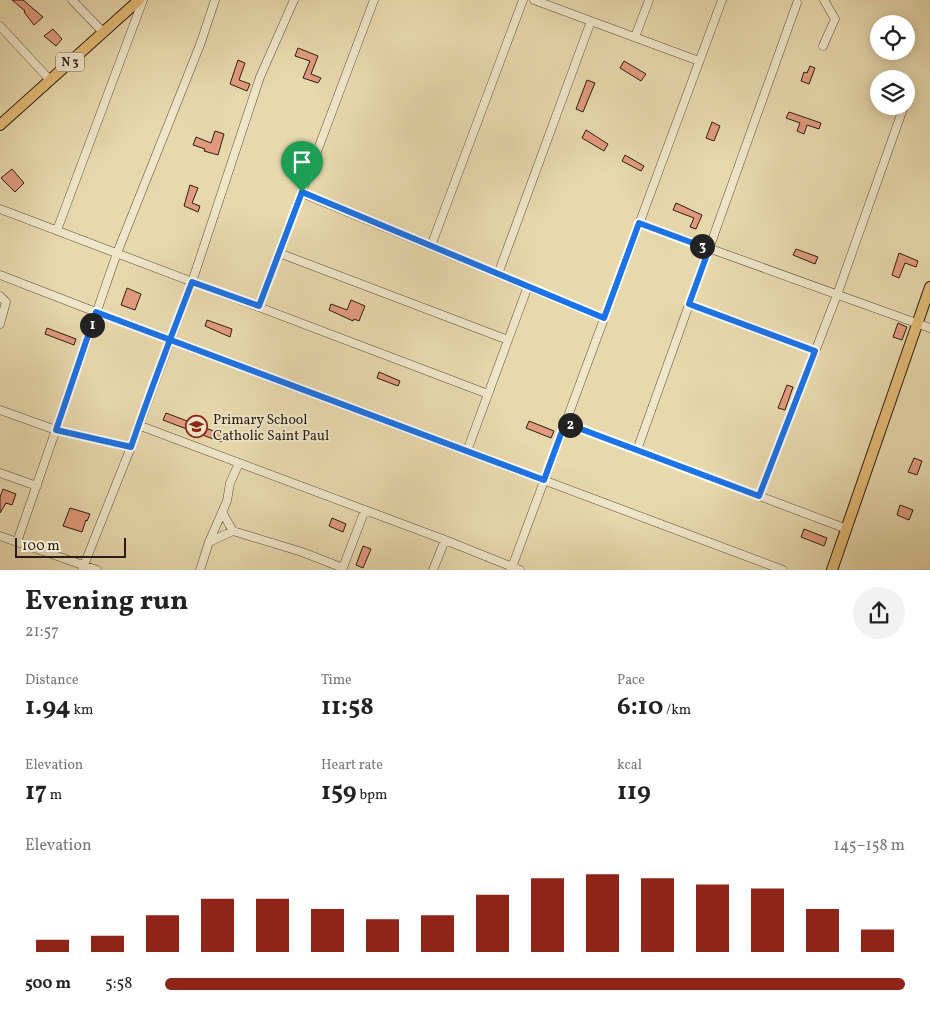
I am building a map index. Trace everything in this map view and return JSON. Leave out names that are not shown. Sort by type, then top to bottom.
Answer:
[{"type":"main road","name":"N 3","points":[[0,125],[139,0]]},
{"type":"main road","points":[[832,570],[930,287]]},
{"type":"street","points":[[72,0],[103,32]]},
{"type":"street","points":[[57,230],[143,0]]},
{"type":"street","points":[[17,542],[117,253],[200,45],[215,0]]},
{"type":"street","points":[[83,567],[131,447],[192,282],[260,77],[294,0]]},
{"type":"street","points":[[259,306],[374,0]]},
{"type":"street","points":[[431,246],[523,0]]},
{"type":"street","points":[[534,0],[699,61]]},
{"type":"street","points":[[634,37],[649,0]]},
{"type":"street","points":[[138,425],[445,540],[514,568],[544,480],[722,0]]},
{"type":"street","points":[[823,46],[835,19],[824,0]]},
{"type":"street","points":[[637,450],[797,3]]},
{"type":"street","points":[[498,274],[591,21]]},
{"type":"street","points":[[0,26],[50,80]]},
{"type":"street","points":[[759,496],[837,295],[901,115]]},
{"type":"street","points":[[302,192],[604,318]]},
{"type":"street","points":[[0,209],[488,394]]},
{"type":"street","points":[[639,223],[930,328]]},
{"type":"street","points":[[279,253],[508,340]]},
{"type":"street","points":[[0,275],[783,570]]},
{"type":"street","points":[[467,451],[528,286]]},
{"type":"street","points":[[0,296],[6,302],[0,324]]},
{"type":"street","points":[[689,304],[815,351]]},
{"type":"street","points":[[0,410],[56,430],[131,447]]},
{"type":"street","points":[[565,423],[847,529]]},
{"type":"street","points":[[200,570],[209,542],[227,501],[232,477],[239,463]]},
{"type":"street","points":[[0,473],[37,486]]},
{"type":"street","points":[[209,542],[233,531],[302,552],[343,569],[365,510]]},
{"type":"street","points":[[222,512],[233,531]]},
{"type":"street","points":[[0,536],[83,567],[97,570]]},
{"type":"street","points":[[433,570],[445,540]]},
{"type":"building","points":[[12,0],[23,0],[43,17],[34,25],[25,11]]},
{"type":"building","points":[[53,29],[62,39],[56,46],[44,36]]},
{"type":"building","points":[[298,48],[318,56],[311,74],[321,78],[318,83],[303,78],[310,61],[295,56]]},
{"type":"building","points":[[238,60],[245,63],[239,80],[250,84],[247,91],[230,84]]},
{"type":"building","points":[[624,61],[646,74],[641,81],[620,68]]},
{"type":"building","points":[[810,66],[815,68],[809,84],[801,81],[804,72],[807,73]]},
{"type":"building","points":[[587,80],[595,83],[583,112],[576,109]]},
{"type":"building","points":[[789,112],[821,123],[819,129],[807,125],[804,134],[797,131],[800,123],[786,118]]},
{"type":"building","points":[[712,122],[720,126],[714,141],[706,138]]},
{"type":"building","points":[[586,130],[608,144],[604,151],[582,138]]},
{"type":"building","points":[[215,131],[224,134],[218,155],[193,145],[196,137],[211,143]]},
{"type":"building","points":[[625,155],[644,166],[641,171],[622,161]]},
{"type":"building","points":[[12,169],[24,183],[15,192],[1,178]]},
{"type":"building","points":[[190,185],[198,188],[192,203],[200,206],[198,212],[184,206]]},
{"type":"building","points":[[676,203],[702,215],[696,229],[690,227],[694,218],[673,210]]},
{"type":"building","points":[[796,249],[818,257],[815,264],[793,255]]},
{"type":"building","points":[[899,253],[918,261],[916,267],[905,263],[899,278],[892,275]]},
{"type":"building","points":[[127,288],[141,294],[135,310],[121,305]]},
{"type":"building","points":[[351,300],[365,306],[359,321],[354,319],[353,321],[329,310],[331,304],[347,310]]},
{"type":"building","points":[[207,320],[232,329],[230,337],[205,326]]},
{"type":"building","points":[[898,323],[907,327],[902,340],[893,337]]},
{"type":"building","points":[[47,328],[76,339],[74,345],[45,334]]},
{"type":"building","points":[[379,372],[400,381],[398,386],[377,378]]},
{"type":"building","points":[[787,385],[793,387],[785,410],[778,408]]},
{"type":"building","points":[[166,413],[224,435],[221,442],[163,420]]},
{"type":"building","points":[[529,421],[554,431],[551,438],[526,428]]},
{"type":"building","points":[[914,458],[922,461],[917,475],[908,472]]},
{"type":"building","points":[[3,489],[16,494],[12,505],[6,503],[0,513],[0,497]]},
{"type":"building","points":[[900,505],[913,510],[909,520],[897,515]]},
{"type":"building","points":[[70,508],[90,514],[82,532],[63,526]]},
{"type":"building","points":[[332,518],[346,524],[343,532],[329,526]]},
{"type":"building","points":[[804,529],[827,538],[824,546],[801,537]]},
{"type":"building","points":[[363,546],[371,549],[363,568],[356,565]]},
{"type":"place","name":"Primary School Catholic Saint Paul","points":[[197,427]]},
{"type":"route","points":[[302,192],[259,306],[192,282],[170,339],[138,425],[131,447],[56,430],[96,312],[170,339],[544,480],[565,423],[759,496],[815,351],[689,304],[709,249],[639,223],[604,318],[302,192]]}]
